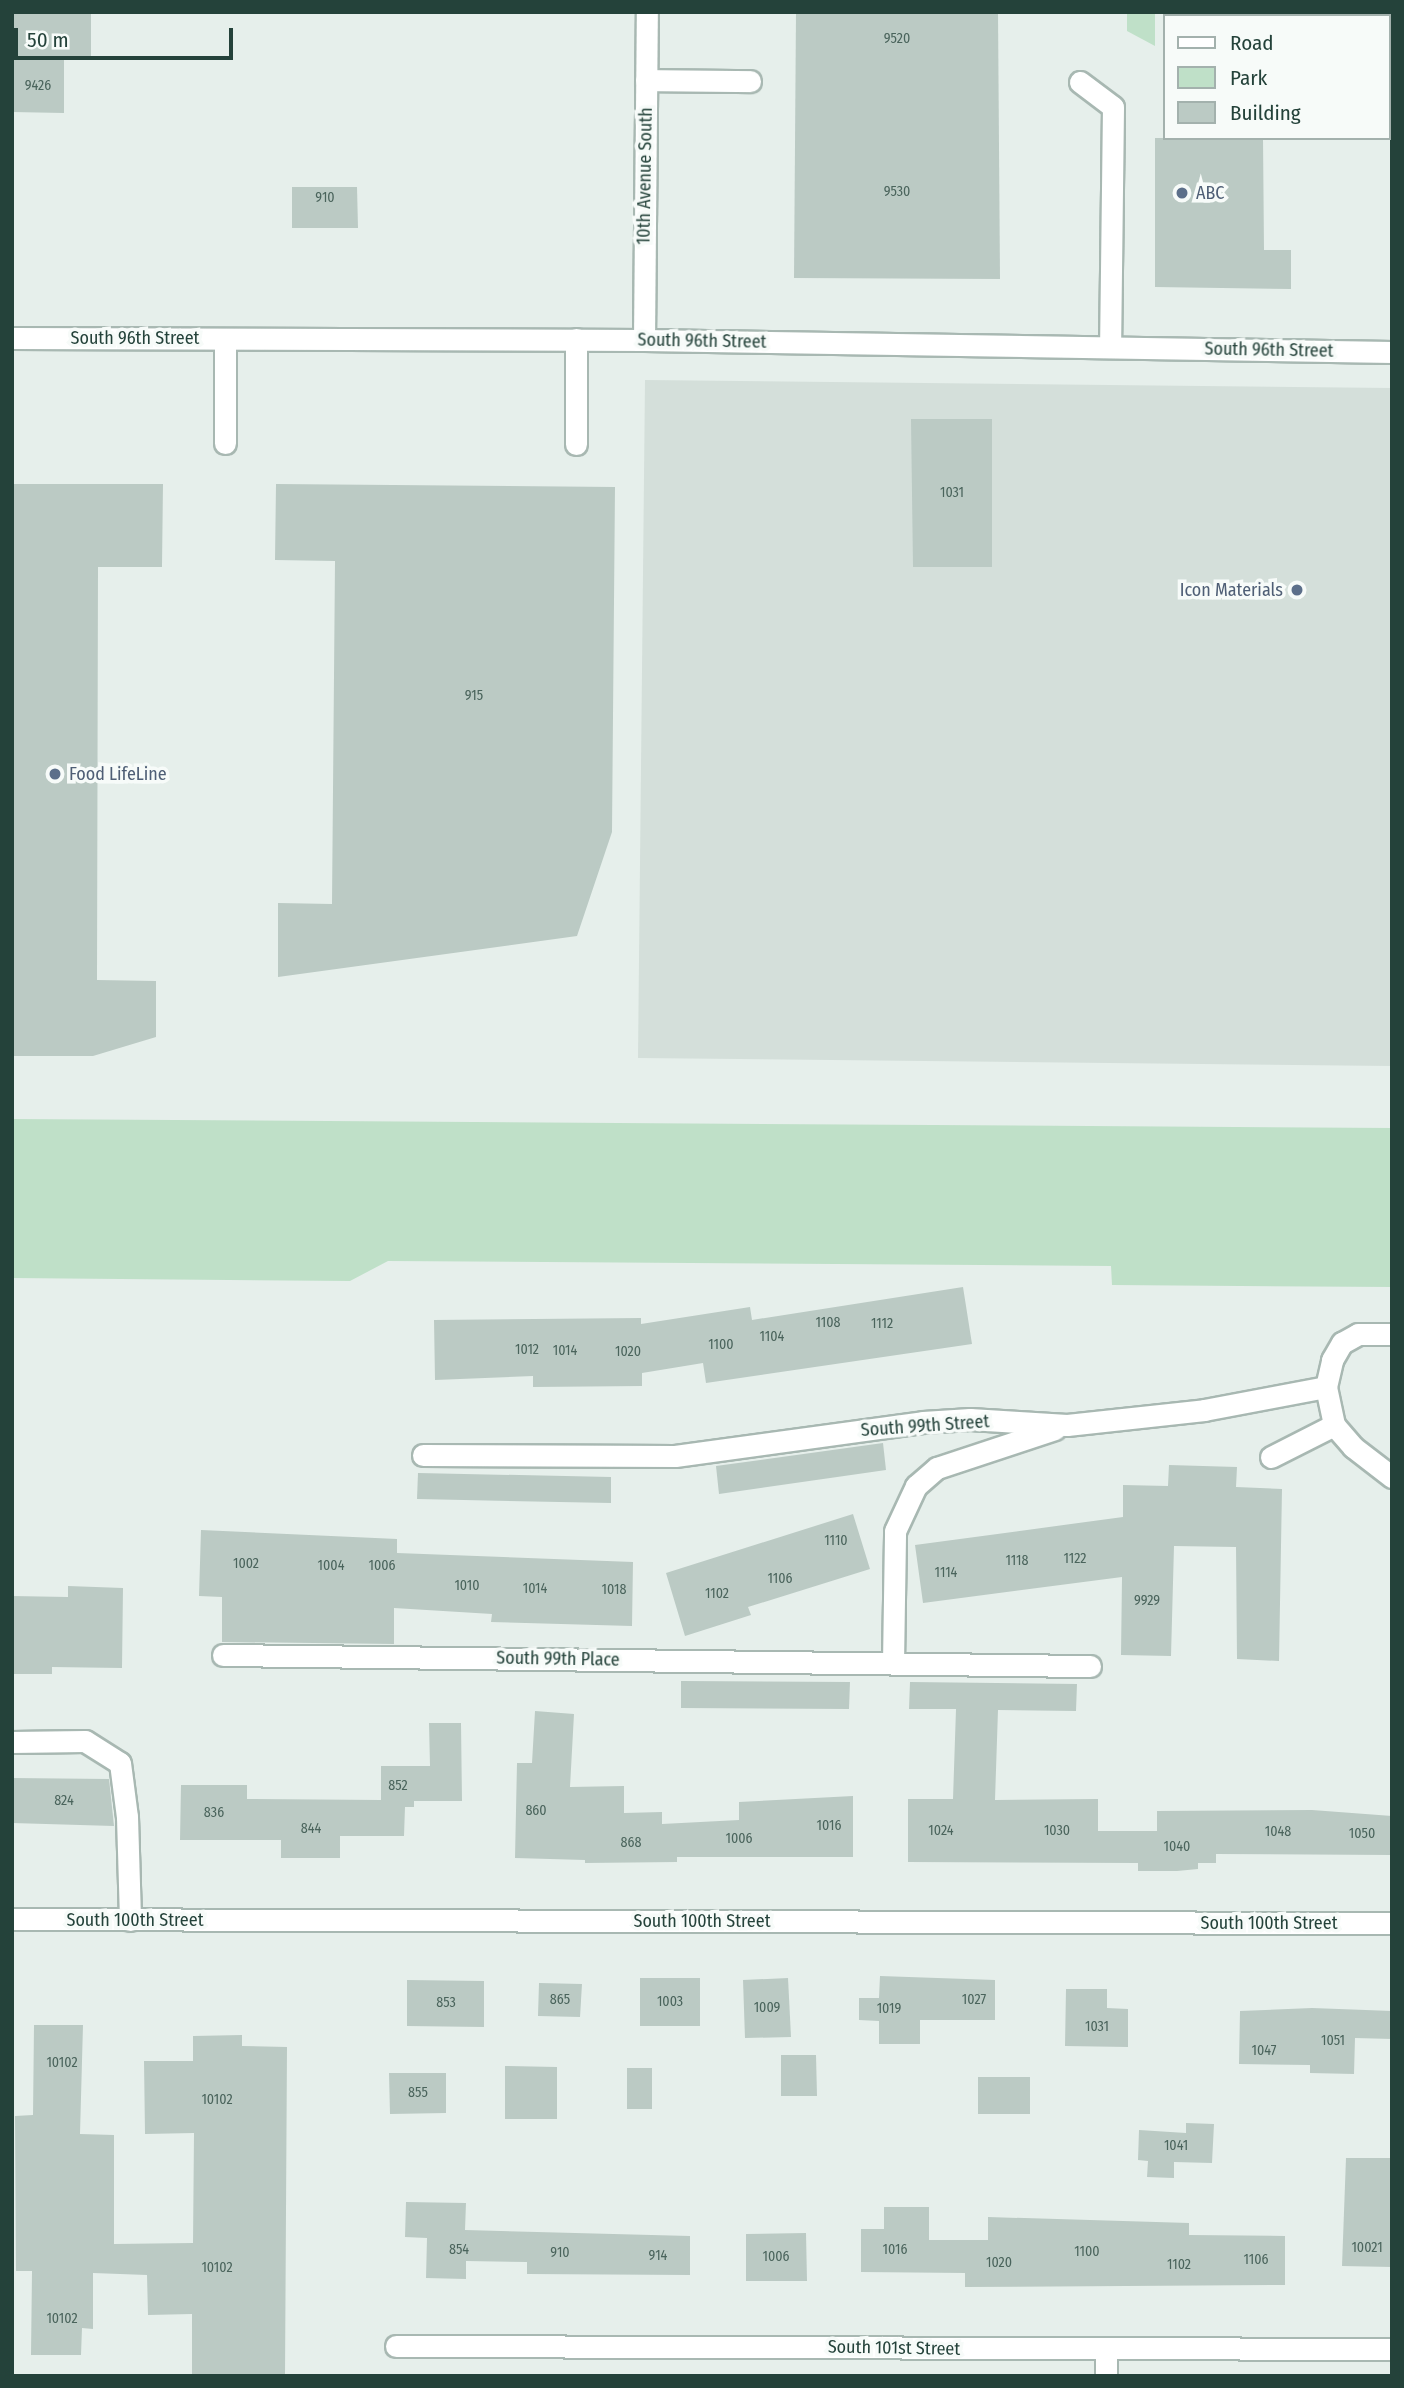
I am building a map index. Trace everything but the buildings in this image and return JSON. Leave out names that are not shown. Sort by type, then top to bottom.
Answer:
[{"type":"street","name":"10th Avenue South","points":[[644,340],[647,12]]},
{"type":"street","points":[[646,80],[750,81]]},
{"type":"street","points":[[1080,82],[1113,107],[1110,347]]},
{"type":"street","name":"South 96th Street","points":[[12,338],[576,339],[1392,352]]},
{"type":"street","points":[[225,339],[225,443]]},
{"type":"street","points":[[576,339],[576,444]]},
{"type":"street","points":[[1392,1334],[1359,1334],[1342,1343],[1332,1360],[1326,1387],[1334,1425],[1353,1447],[1392,1477]]},
{"type":"street","name":"South 99th Street","points":[[423,1455],[675,1456],[923,1422],[970,1419],[1067,1425],[1204,1410],[1326,1387]]},
{"type":"street","points":[[893,1663],[895,1531],[916,1486],[937,1468],[1067,1425]]},
{"type":"street","points":[[1272,1457],[1334,1425]]},
{"type":"street","name":"South 99th Place","points":[[223,1655],[1090,1666]]},
{"type":"street","points":[[12,1742],[85,1741],[120,1763],[127,1817],[130,1920]]},
{"type":"street","name":"South 100th Street","points":[[12,1919],[1392,1923]]},
{"type":"street","name":"South 101st Street","points":[[396,2346],[1106,2351],[1392,2349]]},
{"type":"street","points":[[1106,2351],[1106,2376]]},
{"type":"shaded area","points":[[645,380],[1392,388],[1392,1066],[638,1058]]},
{"type":"green space","points":[[1127,12],[1155,12],[1155,46],[1127,31]]},
{"type":"green space","points":[[12,1119],[1392,1128],[1392,1287],[1112,1285],[1111,1266],[388,1261],[350,1281],[12,1278]]},
{"type":"place","name":"ABC","points":[[1182,193]]},
{"type":"place","name":"Icon Materials","points":[[1297,590]]},
{"type":"place","name":"Food LifeLine","points":[[55,774]]}]
